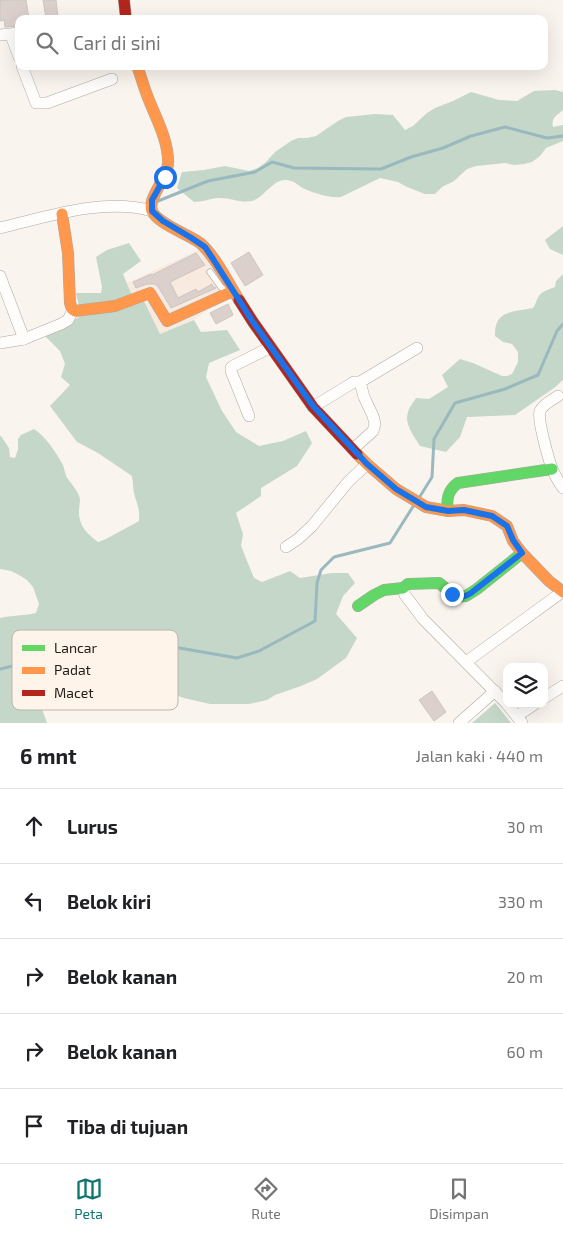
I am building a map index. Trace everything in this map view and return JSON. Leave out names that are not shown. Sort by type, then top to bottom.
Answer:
[{"type":"street","points":[[124,0],[126,15]]},
{"type":"street","points":[[10,34],[15,47]]},
{"type":"street","points":[[23,70],[33,98],[36,103],[40,104],[112,79]]},
{"type":"street","points":[[139,70],[167,148],[168,169],[152,200],[152,207],[163,221],[205,247],[270,347],[313,406],[367,464],[396,489],[410,498],[426,507],[448,511],[464,510],[492,516],[507,526],[513,540],[522,553],[563,592],[466,662]]},
{"type":"street","points":[[0,228],[101,207],[152,207]]},
{"type":"street","points":[[62,214],[68,253],[70,303],[73,310]]},
{"type":"street","points":[[0,276],[24,339]]},
{"type":"street","points":[[73,310],[115,306],[150,293],[167,321],[232,288]]},
{"type":"street","points":[[0,343],[24,339],[61,324],[68,320],[73,310]]},
{"type":"street","points":[[248,416],[231,368],[270,347]]},
{"type":"street","points":[[313,406],[354,382],[360,382],[416,348]]},
{"type":"street","points":[[353,449],[373,431],[375,424],[360,382]]},
{"type":"street","points":[[558,396],[542,407],[539,413],[552,469],[563,488]]},
{"type":"street","points":[[286,547],[312,526],[348,482],[367,464]]},
{"type":"street","points":[[448,511],[446,507],[448,493],[458,483],[552,469]]},
{"type":"street","points":[[358,606],[384,590],[403,588],[408,584],[439,583],[456,597],[466,596],[522,553]]},
{"type":"street","points":[[403,588],[405,595],[423,619],[503,700]]},
{"type":"street","points":[[548,696],[562,688]]},
{"type":"street","points":[[459,723],[495,691]]},
{"type":"street","points":[[510,708],[519,720],[532,708]]},
{"type":"lane","points":[[210,272],[223,289],[232,288]]},
{"type":"shaded area","points":[[203,249],[232,297],[209,309],[194,320],[160,334],[143,299],[133,298],[127,283]]},
{"type":"green space","points":[[555,90],[563,92],[563,110],[553,119],[553,127],[563,125],[563,141],[546,148],[532,162],[514,165],[505,163],[476,166],[467,169],[435,194],[425,194],[398,182],[380,178],[341,197],[315,193],[292,181],[285,180],[275,184],[252,201],[217,198],[194,202],[177,188],[182,172],[225,166],[249,171],[258,168],[275,152],[291,141],[298,138],[316,136],[346,117],[375,114],[393,115],[405,130],[413,126],[435,108],[471,92],[499,100],[517,101],[534,91]]},
{"type":"green space","points":[[563,226],[563,255],[550,249],[545,240]]},
{"type":"green space","points":[[129,243],[141,261],[123,274],[133,298],[143,299],[160,334],[194,320],[201,332],[227,330],[240,350],[209,363],[206,377],[222,411],[236,432],[259,446],[283,441],[306,431],[312,443],[297,466],[261,488],[261,496],[236,513],[243,534],[241,546],[254,578],[262,582],[290,571],[300,578],[332,573],[348,573],[355,583],[343,596],[336,614],[357,638],[346,658],[317,679],[275,695],[267,700],[249,704],[210,704],[178,696],[178,630],[12,630],[12,710],[42,710],[47,723],[0,723],[0,618],[36,613],[39,604],[33,587],[27,580],[11,571],[0,569],[0,436],[9,448],[10,457],[15,458],[18,449],[18,439],[21,435],[34,429],[46,440],[63,465],[66,476],[79,496],[79,515],[82,525],[98,542],[139,521],[139,510],[132,476],[98,453],[77,442],[50,406],[70,385],[61,377],[65,364],[60,351],[45,336],[81,316],[76,293],[101,293],[102,287],[96,257],[107,250]]},
{"type":"green space","points":[[563,274],[563,380],[515,415],[467,417],[460,437],[446,452],[420,446],[407,421],[409,410],[416,398],[429,399],[448,387],[442,375],[460,359],[502,376],[512,374],[518,362],[518,352],[512,344],[503,342],[495,336],[498,321],[506,314],[533,308],[540,294],[555,287],[556,281]]},
{"type":"green space","points":[[495,703],[511,723],[472,723]]},
{"type":"building","points":[[0,0],[26,0],[28,15],[15,15],[15,26],[5,27],[4,20],[0,21]]},
{"type":"building","points":[[43,0],[56,0],[58,15],[46,15]]},
{"type":"building","points":[[249,252],[263,275],[245,286],[231,263]]},
{"type":"building","points":[[196,253],[205,265],[170,282],[178,298],[196,289],[198,292],[212,284],[216,288],[171,308],[155,284],[147,284],[136,288],[133,282],[152,275]]},
{"type":"building","points":[[228,304],[233,315],[216,324],[210,313]]},
{"type":"building","points":[[432,691],[446,712],[434,721],[419,700]]},
{"type":"waterway","points":[[158,201],[208,181],[255,172],[272,162],[294,168],[381,169],[411,157],[443,148],[471,136],[505,127],[547,138],[563,136]]},
{"type":"waterway","points":[[419,498],[432,477],[434,439],[455,403],[505,389],[538,375],[557,331],[563,324]]},
{"type":"waterway","points":[[178,648],[237,658],[259,651],[315,621],[317,583],[321,570],[334,557],[390,543],[414,505]]},
{"type":"waterway","points":[[0,669],[12,666]]},
{"type":"traffic: fast","points":[[448,511],[448,495],[458,483],[552,469]]},
{"type":"traffic: fast","points":[[358,606],[384,590],[403,588],[408,584],[439,583],[456,597],[466,596],[522,553]]},
{"type":"traffic: slow","points":[[138,70],[164,137],[168,155],[167,170],[152,200],[152,211],[160,220],[200,243],[205,248],[216,262],[239,300]]},
{"type":"traffic: slow","points":[[62,214],[68,253],[70,303],[75,311],[115,306],[150,293],[167,321],[233,291]]},
{"type":"traffic: slow","points":[[357,454],[396,489],[426,507],[448,511],[464,510],[492,516],[507,526],[513,541],[522,553],[549,581],[563,592]]},
{"type":"traffic: jam","points":[[124,0],[126,15]]},
{"type":"traffic: jam","points":[[239,300],[313,407],[357,454]]},
{"type":"route","points":[[165,177],[152,200],[152,211],[163,221],[205,247],[253,322],[313,406],[367,464],[396,489],[426,507],[448,511],[464,510],[492,516],[507,526],[513,540],[522,553],[466,596],[456,597],[452,594]]}]
